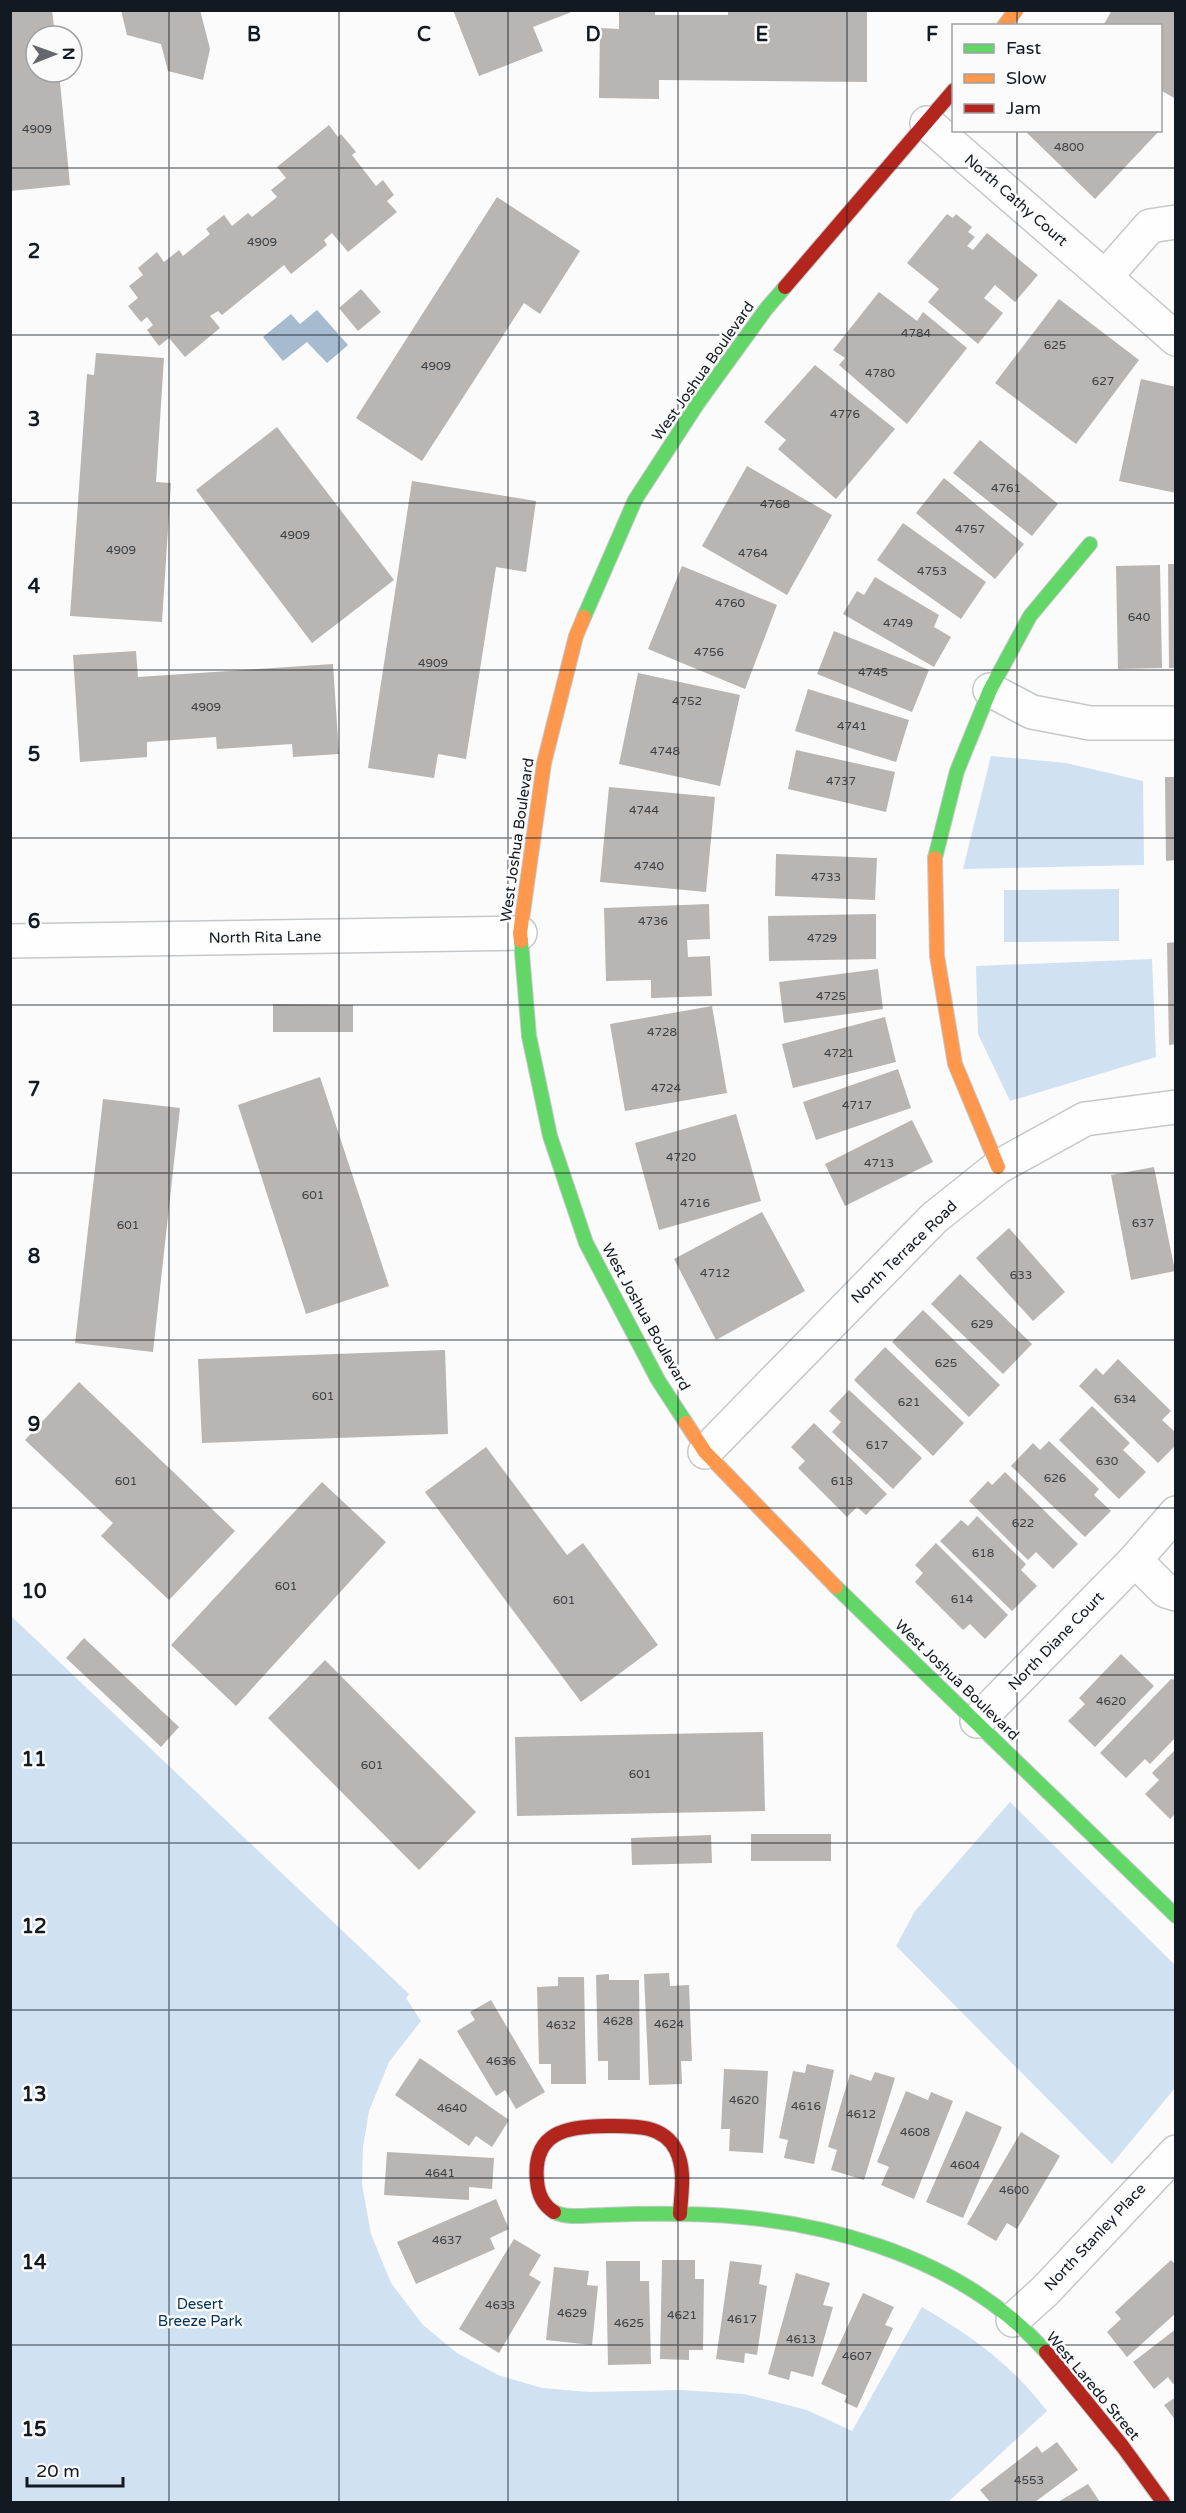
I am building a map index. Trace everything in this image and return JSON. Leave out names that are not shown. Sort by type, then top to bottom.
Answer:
[{"type":"street","points":[[1006,24],[1016,10]]},
{"type":"street","name":"West Joshua Boulevard","points":[[952,92],[766,309],[698,403],[635,500],[576,636],[544,763],[520,933],[529,1036],[548,1125],[586,1243],[658,1380],[705,1452],[843,1594],[977,1721],[1176,1916]]},
{"type":"street","name":"North Cathy Court","points":[[927,123],[1176,339]]},
{"type":"street","points":[[1105,277],[1150,226],[1176,222]]},
{"type":"street","points":[[998,1167],[955,1064],[937,956],[935,853],[957,771],[990,690],[1030,616],[1090,544]]},
{"type":"street","points":[[990,690],[1032,712],[1090,723],[1176,723]]},
{"type":"street","name":"North Rita Lane","points":[[10,941],[520,933]]},
{"type":"street","name":"North Terrace Road","points":[[705,1452],[934,1218],[998,1167],[1085,1119],[1176,1107]]},
{"type":"street","name":"North Diane Court","points":[[977,1721],[1135,1560],[1176,1513]]},
{"type":"street","points":[[1135,1560],[1166,1591],[1176,1594]]},
{"type":"street","name":"West Laredo Street","points":[[680,2214],[682,2167],[676,2149],[667,2138],[649,2128],[569,2128],[554,2136],[541,2148],[536,2179],[542,2200],[552,2211],[566,2216],[680,2214],[727,2213],[768,2217],[815,2226],[868,2243],[911,2260],[966,2288],[1013,2320],[1045,2351],[1137,2463],[1163,2502]]},
{"type":"street","name":"North Stanley Place","points":[[1013,2320],[1046,2290],[1176,2152]]},
{"type":"green space","points":[[991,756],[1066,763],[1143,781],[1144,865],[963,869]]},
{"type":"green space","points":[[1119,889],[1119,941],[1004,942],[1004,890]]},
{"type":"green space","points":[[1152,959],[1156,1057],[1010,1101],[978,1034],[976,966]]},
{"type":"green space","name":"Desert Breeze Park","points":[[10,1615],[409,1994],[406,1998],[421,2021],[389,2062],[369,2111],[363,2147],[362,2184],[371,2234],[391,2283],[423,2325],[457,2353],[498,2375],[542,2388],[589,2392],[681,2390],[744,2394],[807,2410],[852,2431],[922,2307],[958,2329],[1005,2365],[1047,2411],[948,2502],[11,2502]]},
{"type":"green space","points":[[1010,1802],[1175,1965],[1175,2088],[1112,2164],[896,1946],[915,1911]]},
{"type":"shaded area","points":[[317,310],[348,345],[327,363],[307,342],[283,361],[263,337],[291,314],[300,324]]},
{"type":"building","points":[[10,10],[52,10],[54,24],[24,24],[24,84],[60,84],[70,185],[10,191]]},
{"type":"building","points":[[121,10],[200,10],[210,49],[203,80],[168,71],[161,44],[127,35]]},
{"type":"building","points":[[453,10],[574,11],[533,27],[543,51],[479,76]]},
{"type":"building","points":[[619,10],[655,10],[655,15],[728,15],[728,10],[867,10],[867,82],[659,80],[659,99],[599,98],[600,28],[619,29]]},
{"type":"building","points":[[1112,10],[1176,10],[1176,99],[1162,91],[1162,24],[1104,24]]},
{"type":"building","points":[[329,125],[338,137],[341,134],[356,152],[352,155],[376,186],[383,180],[394,195],[387,201],[397,212],[348,252],[332,233],[324,240],[327,245],[291,274],[284,265],[222,315],[218,311],[210,316],[220,328],[185,357],[169,338],[159,346],[147,330],[153,325],[147,317],[141,322],[128,306],[138,298],[129,286],[143,275],[138,268],[157,252],[164,262],[179,250],[183,256],[210,234],[206,229],[224,215],[232,226],[248,213],[252,217],[277,197],[271,190],[286,178],[277,167]]},
{"type":"building","points":[[1026,132],[1158,132],[1095,199]]},
{"type":"building","points":[[497,197],[580,251],[540,314],[524,303],[422,461],[356,418]]},
{"type":"building","points":[[947,214],[953,218],[956,214],[972,227],[968,232],[975,237],[967,246],[973,250],[987,233],[1038,275],[1015,302],[995,285],[984,298],[1003,313],[978,344],[928,302],[939,289],[907,263]]},
{"type":"building","points":[[361,289],[381,312],[358,331],[339,308]]},
{"type":"building","points":[[879,292],[917,321],[923,312],[967,348],[907,424],[839,365],[845,358],[833,350]]},
{"type":"building","points":[[1059,299],[1139,360],[1076,444],[995,383]]},
{"type":"building","points":[[96,353],[164,358],[156,482],[171,483],[162,622],[70,616],[87,374],[94,375]]},
{"type":"building","points":[[815,365],[895,429],[836,499],[778,449],[786,440],[764,422]]},
{"type":"building","points":[[1141,379],[1176,387],[1176,493],[1119,481]]},
{"type":"building","points":[[277,427],[394,580],[312,643],[196,490]]},
{"type":"building","points":[[980,440],[1058,504],[1032,536],[953,473]]},
{"type":"building","points":[[747,466],[832,515],[787,595],[702,546]]},
{"type":"building","points":[[944,478],[1024,544],[995,579],[916,513]]},
{"type":"building","points":[[412,481],[536,501],[526,572],[496,567],[466,759],[438,754],[434,778],[368,768]]},
{"type":"building","points":[[903,523],[986,582],[961,619],[877,560]]},
{"type":"building","points":[[1168,564],[1176,564],[1176,668],[1169,668]]},
{"type":"building","points":[[1160,565],[1162,668],[1118,669],[1116,566]]},
{"type":"building","points":[[682,566],[777,605],[745,689],[648,649]]},
{"type":"building","points":[[875,577],[939,615],[934,627],[951,637],[934,667],[843,614],[857,591],[864,595]]},
{"type":"building","points":[[834,631],[929,670],[912,712],[817,674]]},
{"type":"building","points":[[136,651],[138,677],[333,664],[339,754],[293,757],[292,744],[217,749],[216,737],[147,742],[147,757],[80,762],[73,655]]},
{"type":"building","points":[[638,673],[740,695],[720,786],[619,764]]},
{"type":"building","points":[[808,689],[909,720],[896,762],[795,731]]},
{"type":"building","points":[[796,750],[895,772],[886,812],[788,789]]},
{"type":"building","points":[[1165,777],[1176,777],[1176,860],[1166,861]]},
{"type":"building","points":[[609,787],[715,797],[706,892],[600,882]]},
{"type":"building","points":[[776,854],[877,858],[875,900],[775,896]]},
{"type":"building","points":[[709,904],[710,939],[687,940],[688,957],[710,956],[712,996],[651,998],[651,980],[606,981],[604,908]]},
{"type":"building","points":[[876,914],[876,959],[769,961],[768,916]]},
{"type":"building","points":[[1176,942],[1176,1044],[1169,1045],[1167,943]]},
{"type":"building","points":[[878,969],[883,1009],[784,1023],[779,982]]},
{"type":"building","points":[[273,1004],[353,1005],[353,1032],[273,1032]]},
{"type":"building","points":[[712,1006],[727,1093],[625,1111],[610,1024]]},
{"type":"building","points":[[885,1017],[896,1062],[793,1088],[782,1044]]},
{"type":"building","points":[[898,1069],[911,1108],[816,1140],[803,1102]]},
{"type":"building","points":[[320,1077],[389,1286],[306,1314],[238,1105]]},
{"type":"building","points":[[103,1099],[180,1108],[153,1352],[75,1343]]},
{"type":"building","points":[[736,1114],[761,1201],[659,1230],[635,1143]]},
{"type":"building","points":[[912,1120],[933,1162],[845,1206],[825,1164]]},
{"type":"building","points":[[1154,1167],[1175,1271],[1131,1280],[1111,1175]]},
{"type":"building","points":[[762,1212],[805,1291],[716,1340],[674,1259]]},
{"type":"building","points":[[1009,1228],[1065,1292],[1033,1321],[976,1258]]},
{"type":"building","points":[[960,1274],[1032,1344],[1003,1374],[931,1304]]},
{"type":"building","points":[[923,1310],[1000,1385],[969,1417],[892,1342]]},
{"type":"building","points":[[885,1347],[964,1423],[933,1456],[854,1380]]},
{"type":"building","points":[[445,1350],[448,1434],[202,1443],[198,1359]]},
{"type":"building","points":[[1118,1359],[1171,1411],[1162,1420],[1176,1433],[1176,1445],[1158,1463],[1079,1386],[1096,1368],[1103,1375]]},
{"type":"building","points":[[79,1382],[235,1531],[169,1600],[101,1536],[113,1523],[25,1440]]},
{"type":"building","points":[[849,1390],[922,1458],[893,1489],[832,1432],[841,1422],[829,1411]]},
{"type":"building","points":[[1092,1406],[1130,1443],[1123,1450],[1146,1472],[1119,1499],[1059,1440]]},
{"type":"building","points":[[814,1423],[887,1494],[866,1515],[857,1507],[847,1517],[798,1468],[805,1461],[791,1447]]},
{"type":"building","points":[[1049,1441],[1099,1489],[1094,1495],[1111,1511],[1085,1537],[1011,1466],[1033,1443],[1040,1450]]},
{"type":"building","points":[[486,1447],[567,1555],[583,1543],[658,1645],[581,1702],[425,1492]]},
{"type":"building","points":[[1005,1472],[1078,1544],[1053,1569],[1036,1552],[1028,1560],[969,1501],[988,1481],[992,1485]]},
{"type":"building","points":[[322,1482],[386,1542],[236,1706],[171,1645]]},
{"type":"building","points":[[977,1516],[1026,1564],[1021,1570],[1037,1586],[1012,1611],[940,1541],[961,1520],[968,1526]]},
{"type":"building","points":[[936,1543],[1008,1615],[985,1639],[970,1624],[963,1630],[915,1582],[923,1573],[915,1565]]},
{"type":"building","points":[[84,1638],[179,1727],[161,1747],[66,1658]]},
{"type":"building","points":[[1121,1654],[1154,1686],[1095,1747],[1068,1721],[1085,1704],[1079,1698]]},
{"type":"building","points":[[325,1660],[476,1812],[419,1870],[268,1718]]},
{"type":"building","points":[[1171,1679],[1176,1680],[1176,1737],[1150,1764],[1145,1759],[1126,1778],[1100,1753]]},
{"type":"building","points":[[763,1732],[765,1811],[517,1816],[515,1737]]},
{"type":"building","points":[[1176,1749],[1176,1813],[1170,1819],[1145,1794],[1159,1780],[1152,1773]]},
{"type":"building","points":[[751,1834],[831,1834],[831,1861],[751,1861]]},
{"type":"building","points":[[711,1835],[712,1863],[632,1865],[631,1838]]},
{"type":"building","points":[[669,1973],[670,1986],[689,1985],[692,2061],[681,2061],[682,2084],[649,2085],[644,1974]]},
{"type":"building","points":[[609,1974],[609,1980],[639,1980],[640,2080],[608,2080],[608,2061],[598,2061],[596,1975]]},
{"type":"building","points":[[558,1977],[584,1977],[586,2084],[551,2084],[551,2064],[539,2064],[537,1987],[558,1986]]},
{"type":"building","points":[[491,2000],[545,2092],[516,2109],[505,2090],[496,2096],[457,2031],[475,2020],[470,2012]]},
{"type":"building","points":[[420,2058],[509,2120],[492,2147],[476,2136],[469,2146],[395,2095]]},
{"type":"building","points":[[807,2064],[834,2070],[814,2164],[784,2158],[788,2140],[779,2138],[793,2071],[805,2073]]},
{"type":"building","points":[[724,2069],[768,2071],[763,2153],[729,2151],[730,2129],[721,2129]]},
{"type":"building","points":[[875,2072],[895,2078],[864,2180],[831,2170],[837,2150],[828,2147],[850,2074],[871,2081]]},
{"type":"building","points":[[906,2091],[928,2100],[931,2092],[953,2101],[914,2199],[881,2185],[889,2167],[877,2162]]},
{"type":"building","points":[[966,2111],[1002,2127],[963,2218],[926,2202]]},
{"type":"building","points":[[1021,2132],[1060,2156],[1017,2229],[1007,2223],[996,2241],[967,2224]]},
{"type":"building","points":[[387,2152],[494,2158],[492,2189],[469,2187],[469,2200],[384,2195]]},
{"type":"building","points":[[496,2199],[509,2229],[490,2238],[495,2249],[416,2284],[397,2242]]},
{"type":"building","points":[[514,2239],[541,2255],[529,2275],[541,2282],[499,2353],[459,2329]]},
{"type":"building","points":[[662,2260],[695,2260],[695,2279],[704,2279],[703,2350],[689,2350],[689,2360],[660,2359]]},
{"type":"building","points":[[1171,2260],[1176,2265],[1176,2313],[1127,2357],[1107,2332],[1121,2319],[1115,2312]]},
{"type":"building","points":[[606,2261],[640,2261],[640,2281],[649,2281],[651,2364],[608,2365]]},
{"type":"building","points":[[730,2261],[762,2265],[759,2284],[767,2286],[757,2355],[745,2353],[744,2363],[716,2359]]},
{"type":"building","points":[[554,2267],[589,2271],[587,2285],[598,2286],[592,2345],[546,2340]]},
{"type":"building","points":[[796,2273],[830,2283],[823,2305],[833,2307],[813,2377],[791,2371],[789,2380],[768,2374]]},
{"type":"building","points":[[863,2293],[894,2307],[885,2325],[893,2328],[857,2408],[844,2402],[847,2396],[821,2384]]},
{"type":"building","points":[[1176,2329],[1176,2382],[1173,2384],[1168,2377],[1154,2389],[1133,2362]]},
{"type":"building","points":[[1176,2397],[1176,2421],[1164,2405]]},
{"type":"building","points":[[1057,2442],[1078,2470],[1035,2502],[990,2502],[980,2490],[1037,2446],[1042,2453]]},
{"type":"building","points":[[1088,2484],[1100,2502],[1058,2502]]},
{"type":"traffic: fast","points":[[584,617],[635,500],[698,403],[766,309],[785,287]]},
{"type":"traffic: fast","points":[[935,858],[957,771],[990,690],[1030,616],[1090,544]]},
{"type":"traffic: fast","points":[[521,941],[529,1036],[550,1136],[586,1243],[658,1380],[686,1423]]},
{"type":"traffic: fast","points":[[836,1587],[1176,1916]]},
{"type":"traffic: fast","points":[[554,2212],[572,2216],[662,2214],[730,2216],[780,2222],[830,2232],[878,2246],[925,2265],[970,2288],[1010,2317],[1046,2352]]},
{"type":"traffic: slow","points":[[1006,24],[1016,10]]},
{"type":"traffic: slow","points":[[521,941],[520,933],[544,763],[576,636],[584,617]]},
{"type":"traffic: slow","points":[[935,858],[937,956],[955,1064],[998,1167]]},
{"type":"traffic: slow","points":[[686,1423],[705,1452],[836,1587]]},
{"type":"traffic: jam","points":[[785,287],[952,92]]},
{"type":"traffic: jam","points":[[554,2212],[542,2199],[537,2181],[537,2165],[540,2152],[546,2142],[566,2130],[592,2126],[626,2126],[655,2131],[663,2135],[676,2150],[682,2174],[680,2214]]},
{"type":"traffic: jam","points":[[1046,2352],[1123,2447],[1163,2502]]}]
